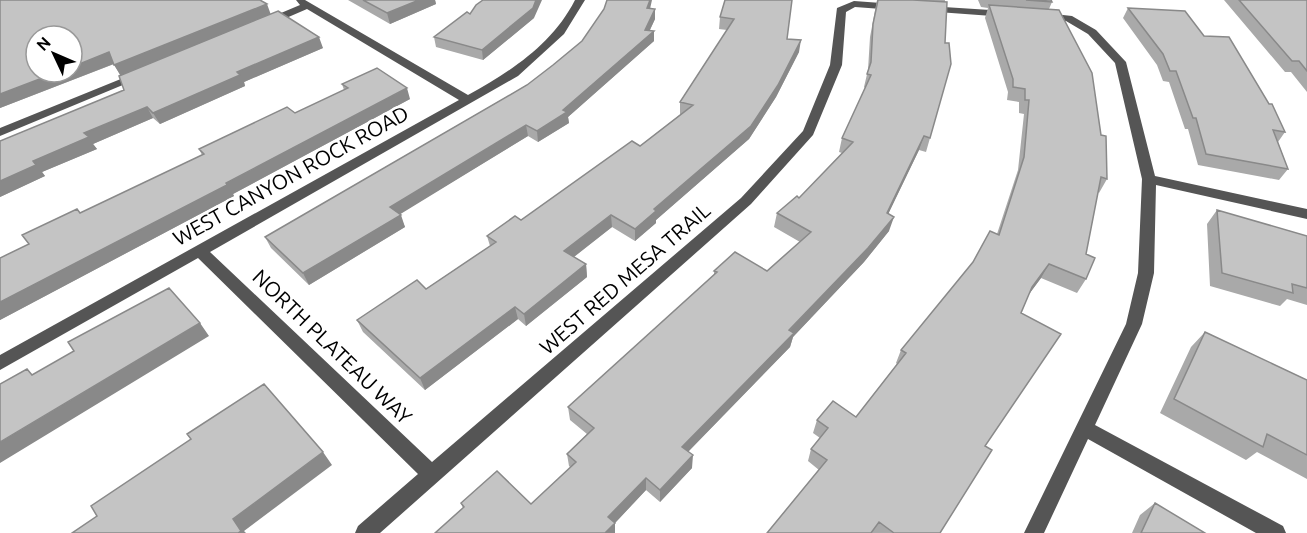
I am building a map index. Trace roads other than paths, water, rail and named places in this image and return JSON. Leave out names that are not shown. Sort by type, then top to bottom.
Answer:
[{"type":"street","name":"WEST CANYON ROCK ROAD","points":[[0,363],[514,74],[554,40],[572,19],[580,0]]},
{"type":"street","points":[[252,28],[302,3],[468,100]]},
{"type":"street","name":"WEST RED MESA TRAIL","points":[[365,533],[747,201],[809,132],[836,65],[841,10],[854,4],[901,7]]},
{"type":"street","points":[[913,8],[1020,15]]},
{"type":"street","points":[[1032,15],[1068,18],[1092,32],[1120,62],[1149,179],[1146,273],[1134,324],[1086,429],[1034,533]]},
{"type":"street","points":[[0,132],[154,69]]},
{"type":"street","points":[[1149,179],[1307,214]]},
{"type":"street","name":"NORTH PLATEAU WAY","points":[[201,252],[432,475]]},
{"type":"street","points":[[1086,429],[1276,533]]}]
